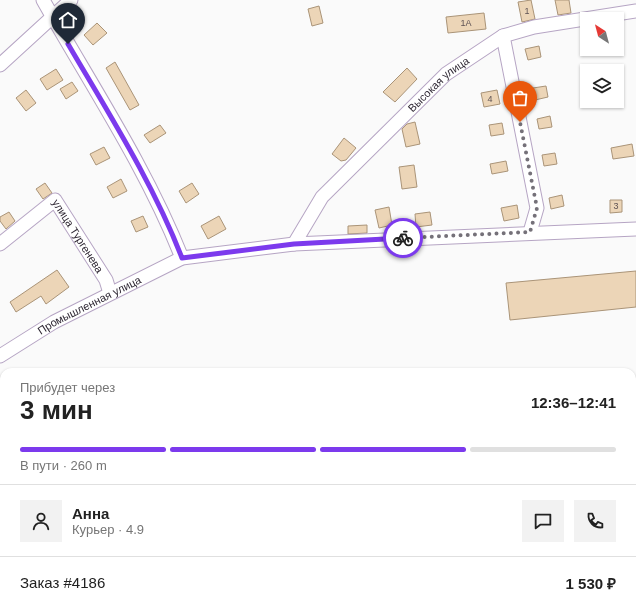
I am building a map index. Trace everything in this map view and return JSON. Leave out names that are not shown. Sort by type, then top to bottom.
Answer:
[{"type":"street","points":[[43,0],[126,144],[167,220],[182,258]]},
{"type":"street","points":[[0,65],[53,18],[70,0]]},
{"type":"street","name":"Высокая улица","points":[[294,244],[322,197],[446,74],[503,36],[534,27],[636,11]]},
{"type":"street","points":[[503,36],[537,208],[530,232]]},
{"type":"street","name":"улица Тургенева","points":[[0,244],[55,200],[106,280],[110,293]]},
{"type":"street","name":"Промышленная улица","points":[[0,356],[54,322],[182,258],[294,244],[530,232],[636,229]]},
{"type":"building","points":[[531,0],[535,19],[522,22],[518,2]]},
{"type":"building","points":[[555,0],[569,0],[571,13],[558,15]]},
{"type":"building","points":[[319,6],[323,23],[312,26],[308,9]]},
{"type":"building","points":[[484,13],[486,29],[448,33],[446,17]]},
{"type":"building","points":[[97,23],[107,33],[93,45],[84,35]]},
{"type":"building","points":[[539,46],[541,57],[528,60],[525,49]]},
{"type":"building","points":[[115,62],[139,105],[130,110],[106,68]]},
{"type":"building","points":[[407,68],[417,79],[395,102],[383,92]]},
{"type":"building","points":[[56,69],[63,80],[47,90],[40,79]]},
{"type":"building","points":[[72,82],[78,91],[66,99],[60,89]]},
{"type":"building","points":[[546,86],[548,97],[535,100],[533,88]]},
{"type":"building","points":[[26,90],[36,103],[26,111],[16,98]]},
{"type":"building","points":[[497,90],[500,104],[484,107],[481,93]]},
{"type":"building","points":[[550,116],[552,127],[539,129],[537,119]]},
{"type":"building","points":[[415,122],[420,144],[406,147],[402,129],[407,124]]},
{"type":"building","points":[[502,123],[504,134],[491,136],[489,125]]},
{"type":"building","points":[[160,125],[166,133],[150,143],[144,135]]},
{"type":"building","points":[[344,138],[356,148],[346,160],[341,161],[332,154]]},
{"type":"building","points":[[632,144],[634,156],[613,159],[611,148]]},
{"type":"building","points":[[104,147],[110,158],[96,165],[90,154]]},
{"type":"building","points":[[555,153],[557,164],[544,166],[542,155]]},
{"type":"building","points":[[506,161],[508,171],[492,174],[490,164]]},
{"type":"building","points":[[414,165],[417,187],[402,189],[399,167]]},
{"type":"building","points":[[121,179],[127,191],[113,198],[107,187]]},
{"type":"building","points":[[45,183],[52,193],[43,199],[36,189]]},
{"type":"building","points":[[192,183],[199,194],[186,203],[179,191]]},
{"type":"building","points":[[562,195],[564,206],[551,209],[549,198]]},
{"type":"building","points":[[610,200],[622,200],[622,212],[610,213]]},
{"type":"building","points":[[517,205],[519,218],[504,221],[501,208]]},
{"type":"building","points":[[389,207],[392,225],[379,228],[375,210]]},
{"type":"building","points":[[9,212],[15,221],[6,229],[0,221],[0,217]]},
{"type":"building","points":[[430,212],[432,225],[416,227],[415,214]]},
{"type":"building","points":[[143,216],[148,227],[136,232],[131,221]]},
{"type":"building","points":[[219,216],[226,229],[208,239],[201,226]]},
{"type":"building","points":[[367,225],[367,233],[348,234],[348,226]]},
{"type":"building","points":[[57,270],[69,287],[46,304],[41,296],[16,312],[10,302]]},
{"type":"building","points":[[636,271],[636,307],[510,320],[506,283]]},
{"type":"way so far","points":[[403,238],[530,232],[537,208],[520,122]]},
{"type":"route","points":[[68,44],[122,137],[167,220],[182,258],[294,244],[403,238]]}]
